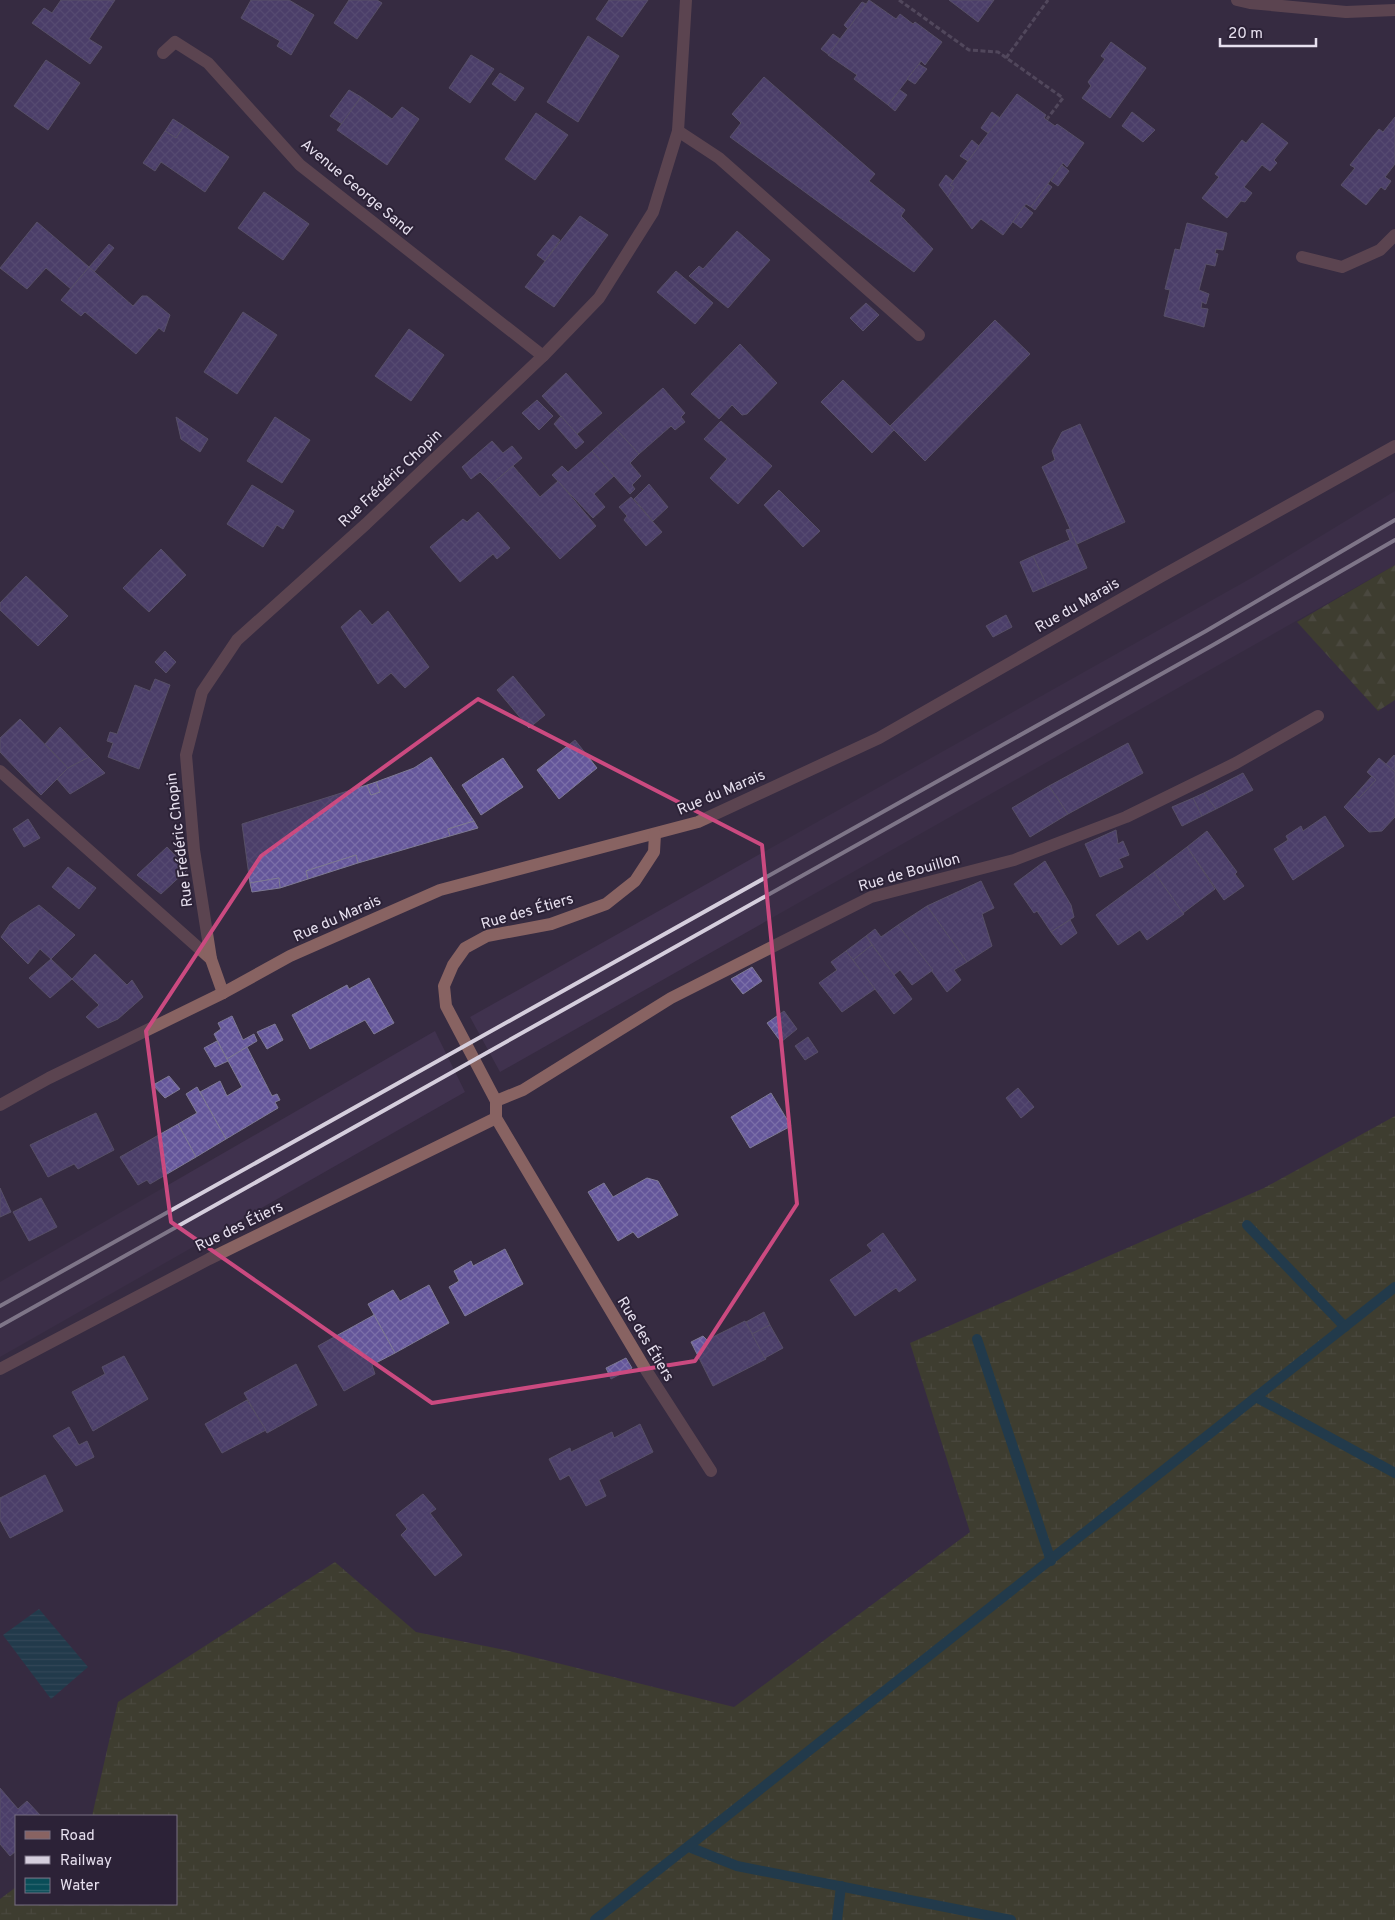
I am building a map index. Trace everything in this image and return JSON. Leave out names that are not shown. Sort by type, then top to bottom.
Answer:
[{"type":"street","name":"Rue Frédéric Chopin","points":[[223,993],[211,959],[194,850],[186,755],[202,692],[237,640],[366,524],[543,356],[599,298],[653,212],[678,131],[686,0]]},
{"type":"street","points":[[1237,0],[1250,3],[1346,12],[1395,10]]},
{"type":"street","name":"Avenue George Sand","points":[[163,53],[174,42],[208,63],[300,165],[543,356]]},
{"type":"street","points":[[678,131],[719,158],[919,335]]},
{"type":"street","points":[[1302,257],[1342,267],[1380,250],[1395,235]]},
{"type":"street","name":"Rue du Marais","points":[[0,1105],[49,1078],[223,993],[290,956],[440,890],[698,822],[879,738],[1160,576],[1395,446]]},
{"type":"street","name":"Rue de Bouillon","points":[[496,1100],[523,1090],[671,998],[871,897],[1014,860],[1126,817],[1236,763],[1318,716]]},
{"type":"street","points":[[0,771],[211,959]]},
{"type":"street","name":"Rue des Étiers","points":[[655,834],[654,852],[634,881],[606,904],[551,924],[488,936],[465,948],[453,965],[444,986],[446,1006],[496,1100],[496,1118],[646,1370],[711,1471]]},
{"type":"street","name":"Rue des Étiers","points":[[0,1369],[218,1255],[496,1118]]},
{"type":"path","points":[[899,0],[969,50],[998,52],[1063,98],[1047,119]]},
{"type":"path","points":[[1006,58],[1048,0]]},
{"type":"highlighted area","points":[[478,699],[762,845],[797,1204],[695,1361],[432,1403],[171,1222],[146,1031],[261,856]]},
{"type":"shaded area","points":[[1395,491],[1395,565],[500,1072],[470,1017],[1255,576]]},
{"type":"shaded area","points":[[435,1031],[465,1092],[0,1357],[0,1282]]},
{"type":"green space","points":[[1395,565],[1395,700],[1378,711],[1297,622]]},
{"type":"green space","points":[[1395,1116],[1395,1920],[0,1920],[0,1899],[15,1888],[15,1905],[178,1905],[178,1815],[92,1815],[118,1702],[335,1562],[416,1632],[505,1650],[734,1707],[970,1532],[910,1343],[1264,1188]]},
{"type":"water","points":[[39,1609],[88,1667],[51,1699],[3,1635]]},
{"type":"building","points":[[61,0],[115,0],[89,39],[102,47],[90,64],[32,23],[44,8],[52,13]]},
{"type":"building","points":[[251,0],[289,0],[314,15],[291,55],[277,46],[280,41],[241,18]]},
{"type":"building","points":[[349,0],[377,0],[382,3],[357,39],[334,23]]},
{"type":"building","points":[[609,0],[648,0],[622,37],[596,19]]},
{"type":"building","points":[[869,0],[896,19],[900,14],[913,24],[915,22],[942,42],[925,65],[921,61],[888,105],[854,79],[857,75],[828,55]]},
{"type":"building","points":[[949,0],[994,0],[978,22]]},
{"type":"building","points":[[862,2],[866,4],[848,29],[844,25]]},
{"type":"building","points":[[833,34],[840,39],[829,55],[821,49]]},
{"type":"building","points":[[588,36],[619,56],[578,122],[547,102]]},
{"type":"building","points":[[1111,42],[1146,68],[1110,118],[1082,98],[1091,86],[1088,82],[1105,59],[1101,56]]},
{"type":"building","points":[[471,55],[494,69],[470,103],[449,88]]},
{"type":"building","points":[[46,60],[80,83],[48,130],[14,106]]},
{"type":"building","points":[[919,64],[927,69],[915,84],[907,79]]},
{"type":"building","points":[[500,73],[524,88],[515,101],[492,84]]},
{"type":"building","points":[[764,77],[875,174],[869,181],[905,210],[901,216],[933,249],[914,272],[730,137],[741,123],[732,114]]},
{"type":"building","points":[[349,90],[361,97],[342,124],[330,116]]},
{"type":"building","points":[[900,90],[907,95],[895,111],[888,105]]},
{"type":"building","points":[[1017,94],[1046,115],[1044,118],[1055,126],[1057,124],[1084,143],[1067,167],[1063,163],[1031,207],[1026,204],[1003,235],[981,219],[972,229],[948,197],[954,187],[950,185]]},
{"type":"building","points":[[361,97],[392,119],[402,107],[419,119],[387,165],[337,130]]},
{"type":"building","points":[[992,112],[1000,118],[988,133],[981,128]]},
{"type":"building","points":[[1132,112],[1155,130],[1143,142],[1122,126]]},
{"type":"building","points":[[536,113],[568,135],[535,180],[505,159]]},
{"type":"building","points":[[1395,117],[1395,164],[1385,177],[1391,181],[1385,190],[1381,187],[1366,205],[1341,185],[1355,168],[1350,165],[1379,129],[1383,132]]},
{"type":"building","points":[[173,119],[184,126],[176,138],[165,131]]},
{"type":"building","points":[[1262,123],[1288,143],[1274,160],[1277,163],[1270,171],[1262,165],[1244,187],[1252,193],[1245,202],[1241,201],[1227,218],[1202,198],[1219,177],[1215,174],[1242,140],[1246,143]]},
{"type":"building","points":[[184,126],[229,157],[205,192],[161,162],[155,171],[143,163],[165,131],[176,138]]},
{"type":"building","points":[[972,140],[979,146],[968,161],[960,156]]},
{"type":"building","points":[[1062,165],[1069,171],[1058,186],[1051,181]]},
{"type":"building","points":[[946,175],[953,181],[950,185],[954,187],[948,197],[939,185]]},
{"type":"building","points":[[1048,184],[1052,187],[1035,210],[1031,207]]},
{"type":"building","points":[[264,192],[309,224],[283,260],[238,228]]},
{"type":"building","points":[[1024,206],[1033,213],[1021,228],[1013,222]]},
{"type":"building","points":[[580,216],[608,235],[554,307],[525,287]]},
{"type":"building","points":[[37,222],[89,267],[71,289],[46,268],[27,289],[0,268]]},
{"type":"building","points":[[1187,223],[1227,233],[1223,250],[1216,249],[1215,253],[1218,254],[1215,266],[1206,264],[1199,290],[1209,294],[1206,304],[1202,302],[1201,308],[1208,309],[1204,327],[1164,316],[1170,290],[1165,289],[1175,249],[1180,250]]},
{"type":"building","points":[[737,231],[770,260],[728,308],[689,276],[699,266],[703,269]]},
{"type":"building","points":[[553,235],[560,240],[545,261],[537,255]]},
{"type":"building","points":[[109,244],[114,248],[94,272],[89,267]]},
{"type":"building","points":[[89,267],[133,306],[142,296],[147,296],[170,315],[164,332],[159,328],[136,354],[85,312],[81,316],[61,300]]},
{"type":"building","points":[[676,271],[713,303],[695,324],[657,292]]},
{"type":"building","points":[[866,303],[879,315],[863,331],[850,318]]},
{"type":"building","points":[[243,312],[277,335],[237,394],[204,372]]},
{"type":"building","points":[[995,320],[1030,354],[925,461],[890,426]]},
{"type":"building","points":[[409,329],[444,355],[411,401],[375,376]]},
{"type":"building","points":[[740,344],[777,383],[747,414],[742,415],[732,405],[719,419],[691,394]]},
{"type":"building","points":[[566,373],[602,413],[577,434],[542,396]]},
{"type":"building","points":[[843,380],[894,430],[872,453],[821,402]]},
{"type":"building","points":[[663,388],[685,413],[681,417],[685,422],[675,430],[671,426],[639,454],[616,429]]},
{"type":"building","points":[[537,400],[553,416],[539,430],[522,413]]},
{"type":"building","points":[[561,416],[584,442],[576,449],[554,424]]},
{"type":"building","points":[[176,417],[208,439],[200,452],[181,439]]},
{"type":"building","points":[[275,417],[310,440],[282,483],[247,461]]},
{"type":"building","points":[[721,421],[772,466],[738,504],[710,478],[727,459],[704,439]]},
{"type":"building","points":[[1080,424],[1125,522],[1077,544],[1042,467],[1055,460],[1052,451],[1062,432]]},
{"type":"building","points":[[616,429],[639,454],[630,463],[641,476],[632,485],[635,489],[630,494],[592,451]]},
{"type":"building","points":[[492,441],[503,453],[512,446],[522,458],[492,484],[480,472],[471,479],[462,467]]},
{"type":"building","points":[[592,451],[614,476],[594,494],[605,507],[593,518],[552,475],[562,466],[568,472]]},
{"type":"building","points":[[513,466],[540,497],[558,481],[596,526],[560,559],[492,484]]},
{"type":"building","points":[[649,484],[668,507],[653,521],[634,499]]},
{"type":"building","points":[[252,485],[294,511],[283,529],[277,525],[263,547],[227,524]]},
{"type":"building","points":[[779,490],[820,531],[803,547],[764,505]]},
{"type":"building","points":[[631,497],[662,532],[646,546],[624,520],[627,516],[619,507]]},
{"type":"building","points":[[478,512],[510,548],[497,559],[493,554],[460,582],[430,547],[463,519],[467,522]]},
{"type":"building","points":[[1070,529],[1087,568],[1047,586],[1033,556],[1070,540],[1066,530]]},
{"type":"building","points":[[161,549],[186,575],[149,612],[123,588]]},
{"type":"building","points":[[1033,556],[1047,586],[1033,592],[1020,562]]},
{"type":"building","points":[[26,576],[68,616],[38,646],[0,610],[0,603]]},
{"type":"building","points":[[360,610],[372,625],[388,611],[429,667],[405,688],[391,673],[378,684],[341,627]]},
{"type":"building","points":[[1006,615],[1012,627],[993,637],[986,626]]},
{"type":"building","points":[[165,651],[176,662],[166,673],[155,662]]},
{"type":"building","points":[[513,676],[545,715],[529,728],[497,690]]},
{"type":"building","points":[[155,679],[170,685],[139,769],[108,757],[113,743],[107,741],[110,732],[117,734],[135,685],[150,691]]},
{"type":"building","points":[[20,719],[68,768],[41,795],[0,752],[0,738]]},
{"type":"building","points":[[60,727],[89,757],[68,768],[45,744]]},
{"type":"building","points":[[575,740],[597,768],[559,799],[537,770]]},
{"type":"building","points":[[1128,743],[1143,773],[1068,814],[1049,786]]},
{"type":"building","points":[[1395,756],[1395,772],[1386,764]]},
{"type":"building","points":[[89,757],[105,773],[70,794],[57,779],[68,768]]},
{"type":"building","points":[[431,757],[474,821],[448,829],[450,836],[358,863],[356,855],[306,871],[308,879],[280,888],[279,878],[250,883],[242,824],[367,785],[371,795],[380,792],[376,782],[414,768]]},
{"type":"building","points":[[503,758],[523,787],[481,815],[462,785]]},
{"type":"building","points":[[1379,758],[1395,772],[1395,817],[1382,831],[1369,832],[1344,807],[1355,795],[1359,798],[1376,780],[1367,772]]},
{"type":"building","points":[[1243,773],[1253,790],[1216,809],[1204,793]]},
{"type":"building","points":[[1372,776],[1376,780],[1359,798],[1355,795]]},
{"type":"building","points":[[376,782],[380,792],[371,795],[367,785]]},
{"type":"building","points":[[1049,786],[1068,814],[1030,837],[1012,808]]},
{"type":"building","points":[[1204,793],[1216,809],[1202,816],[1193,798]]},
{"type":"building","points":[[1193,798],[1202,816],[1182,826],[1172,807]]},
{"type":"building","points":[[1325,816],[1344,846],[1293,880],[1274,849],[1288,840],[1286,836],[1301,826],[1303,831]]},
{"type":"building","points":[[28,819],[40,838],[24,847],[13,829]]},
{"type":"building","points":[[474,821],[478,828],[450,836],[448,829]]},
{"type":"building","points":[[1116,830],[1118,844],[1123,841],[1129,855],[1119,859],[1123,867],[1100,877],[1085,844]]},
{"type":"building","points":[[1207,831],[1237,872],[1235,874],[1244,886],[1224,900],[1187,847]]},
{"type":"building","points":[[167,847],[188,869],[161,894],[137,875]]},
{"type":"building","points":[[1187,847],[1215,889],[1183,913],[1154,872]]},
{"type":"building","points":[[356,855],[358,863],[308,879],[306,871]]},
{"type":"building","points":[[1045,861],[1071,905],[1074,917],[1051,932],[1037,911],[1034,913],[1014,884]]},
{"type":"building","points":[[68,867],[96,888],[79,909],[52,887]]},
{"type":"building","points":[[1154,872],[1184,914],[1147,940],[1140,930],[1118,945],[1096,915]]},
{"type":"building","points":[[279,878],[280,888],[252,892],[250,883]]},
{"type":"building","points":[[981,881],[994,908],[982,914],[992,946],[967,962],[927,906]]},
{"type":"building","points":[[39,905],[75,935],[51,959],[40,949],[28,964],[1,937],[10,924]]},
{"type":"building","points":[[927,906],[967,962],[954,970],[961,980],[947,992],[898,925]]},
{"type":"building","points":[[1070,920],[1077,933],[1061,945],[1051,932]]},
{"type":"building","points":[[898,925],[933,970],[912,985],[900,970],[894,975],[866,936],[875,929],[881,937]]},
{"type":"building","points":[[866,936],[872,945],[853,960],[846,951]]},
{"type":"building","points":[[872,945],[912,999],[894,1014],[853,960]]},
{"type":"building","points":[[846,951],[875,989],[842,1012],[819,983],[837,970],[831,962]]},
{"type":"building","points":[[95,954],[127,985],[132,980],[143,997],[118,1019],[98,1028],[86,1017],[99,1005],[72,979]]},
{"type":"building","points":[[51,959],[72,979],[50,998],[29,978]]},
{"type":"building","points":[[752,967],[762,981],[743,994],[731,979]]},
{"type":"building","points":[[369,978],[394,1023],[374,1034],[365,1020],[310,1049],[292,1015],[347,985],[349,989]]},
{"type":"building","points":[[784,1011],[797,1029],[781,1042],[767,1023]]},
{"type":"building","points":[[232,1016],[243,1040],[254,1034],[257,1041],[227,1059],[214,1034],[221,1029],[218,1023]]},
{"type":"building","points":[[275,1024],[283,1040],[267,1049],[257,1032]]},
{"type":"building","points":[[808,1037],[818,1052],[805,1060],[795,1046]]},
{"type":"building","points":[[217,1041],[228,1061],[215,1067],[204,1048]]},
{"type":"building","points":[[247,1047],[272,1096],[277,1094],[280,1100],[275,1102],[278,1108],[226,1139],[200,1092],[220,1081],[227,1096],[242,1087],[227,1059]]},
{"type":"building","points":[[169,1076],[180,1089],[165,1098],[153,1085]]},
{"type":"building","points":[[197,1087],[226,1139],[196,1157],[178,1124],[197,1113],[186,1094]]},
{"type":"building","points":[[1018,1088],[1034,1107],[1021,1118],[1006,1098]]},
{"type":"building","points":[[771,1093],[791,1126],[750,1148],[731,1117]]},
{"type":"building","points":[[96,1113],[114,1150],[78,1169],[74,1164],[48,1177],[30,1145]]},
{"type":"building","points":[[178,1124],[196,1157],[150,1184],[147,1180],[138,1185],[120,1157]]},
{"type":"building","points":[[647,1178],[658,1181],[678,1215],[638,1238],[633,1232],[618,1241],[588,1192],[604,1183],[613,1197]]},
{"type":"building","points":[[0,1188],[11,1212],[0,1217]]},
{"type":"building","points":[[41,1198],[57,1227],[29,1241],[13,1212]]},
{"type":"building","points":[[883,1233],[916,1280],[899,1292],[896,1288],[855,1316],[830,1280],[872,1251],[867,1245]]},
{"type":"building","points":[[505,1249],[523,1284],[465,1316],[449,1287],[459,1281],[454,1271],[471,1261],[473,1266]]},
{"type":"building","points":[[429,1285],[449,1323],[395,1353],[368,1304],[393,1290],[400,1301]]},
{"type":"building","points":[[764,1312],[770,1325],[752,1334],[746,1322]]},
{"type":"building","points":[[374,1315],[395,1353],[372,1365],[375,1374],[344,1391],[318,1346]]},
{"type":"building","points":[[745,1321],[766,1359],[713,1386],[691,1342],[703,1336],[707,1340]]},
{"type":"building","points":[[770,1325],[783,1348],[765,1358],[752,1334]]},
{"type":"building","points":[[124,1356],[148,1399],[93,1431],[72,1392],[105,1374],[102,1367]]},
{"type":"building","points":[[626,1358],[632,1368],[611,1379],[606,1368]]},
{"type":"building","points":[[296,1364],[317,1405],[267,1433],[244,1393]]},
{"type":"building","points":[[247,1400],[266,1430],[222,1453],[205,1424]]},
{"type":"building","points":[[640,1424],[653,1452],[599,1480],[606,1496],[586,1506],[569,1475],[560,1480],[549,1459],[570,1448],[571,1452],[612,1432],[614,1438]]},
{"type":"building","points":[[69,1427],[79,1445],[87,1441],[94,1457],[76,1466],[53,1436]]},
{"type":"building","points":[[45,1475],[63,1511],[10,1538],[0,1520],[0,1498]]},
{"type":"building","points":[[423,1494],[436,1509],[430,1513],[462,1555],[435,1576],[401,1535],[407,1529],[396,1515]]},
{"type":"building","points":[[0,1788],[18,1809],[27,1801],[40,1815],[15,1815],[15,1852],[10,1856],[0,1844]]},
{"type":"waterway","points":[[1247,1225],[1345,1327]]},
{"type":"waterway","points":[[595,1920],[1395,1287]]},
{"type":"waterway","points":[[977,1339],[1051,1561]]},
{"type":"waterway","points":[[1256,1397],[1395,1473]]},
{"type":"waterway","points":[[689,1847],[737,1866],[1011,1920]]},
{"type":"waterway","points":[[837,1920],[841,1886]]},
{"type":"railway","points":[[0,1306],[1206,631],[1395,520]]},
{"type":"railway","points":[[0,1326],[1213,645],[1395,540]]}]
